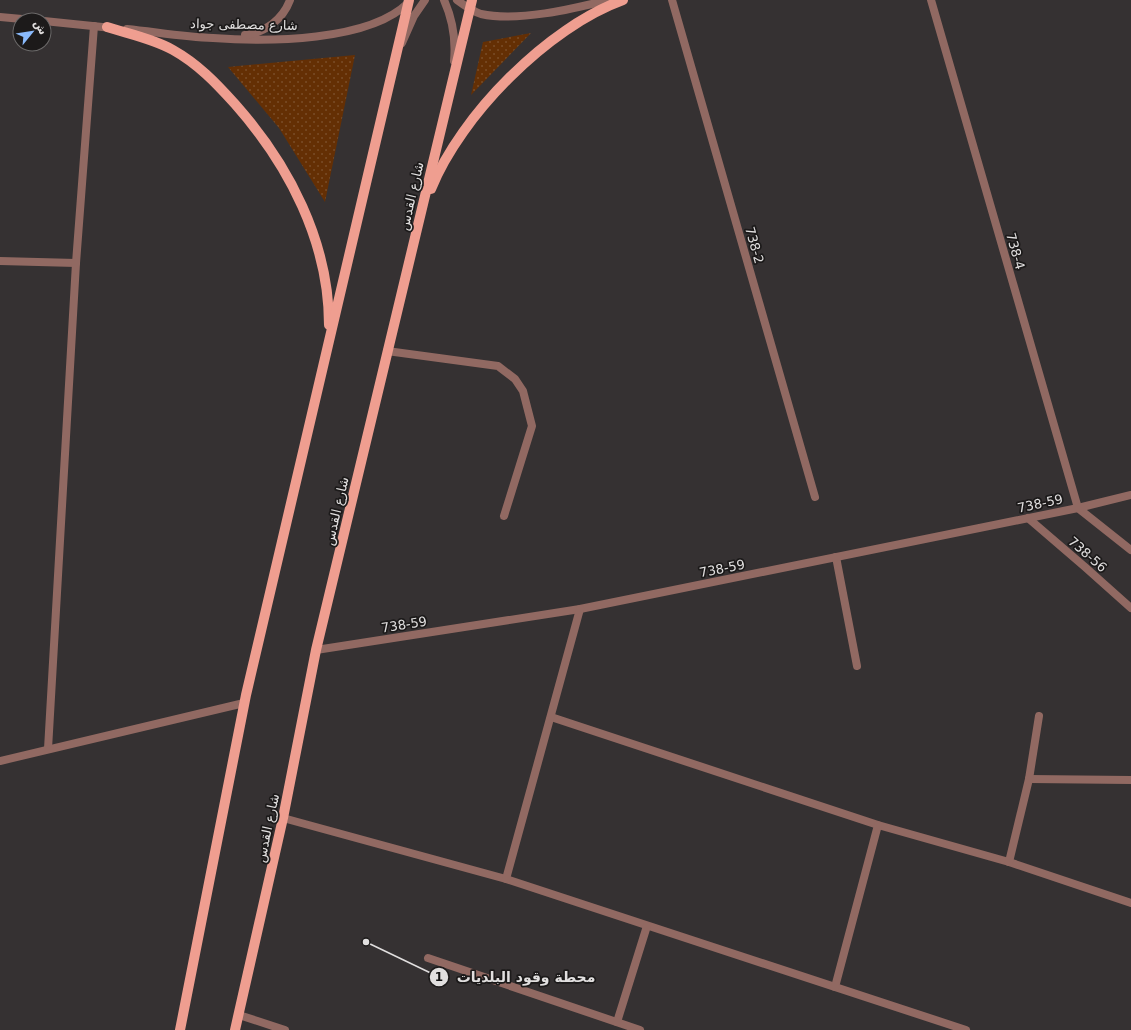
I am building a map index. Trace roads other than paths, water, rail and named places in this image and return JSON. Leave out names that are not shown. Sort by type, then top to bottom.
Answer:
[{"type":"main road","points":[[419,218],[435,180],[452,149],[490,99],[543,47],[567,29],[594,13],[623,0]]},
{"type":"main road","points":[[180,1030],[244,703],[410,1]]},
{"type":"main road","name":"شارع القدس","points":[[235,1030],[283,818],[316,650],[471,4]]},
{"type":"main road","points":[[107,27],[172,49],[197,65],[245,115],[284,169],[308,221],[323,268],[329,300],[329,325],[326,357]]},
{"type":"street","points":[[212,38],[251,35],[264,30],[274,23],[283,13],[290,0]]},
{"type":"street","points":[[397,52],[414,16],[425,0]]},
{"type":"street","points":[[444,0],[450,14],[454,30],[455,52],[452,82]]},
{"type":"street","points":[[457,0],[471,4],[481,14],[505,16],[530,15],[557,11],[608,0]]},
{"type":"street","name":"738-2","points":[[672,0],[815,497]]},
{"type":"street","name":"738-4","points":[[931,0],[1078,508]]},
{"type":"street","name":"شارع مصطفى جواد","points":[[52,22],[212,38],[267,39],[311,37],[354,30],[380,21],[402,10],[410,1]]},
{"type":"street","points":[[0,17],[12,18]]},
{"type":"street","points":[[48,749],[76,263],[94,26]]},
{"type":"street","points":[[0,261],[76,263]]},
{"type":"street","points":[[387,351],[498,366],[515,379],[523,391],[532,426],[504,516]]},
{"type":"street","name":"738-59","points":[[316,650],[580,609],[1078,508],[1131,495]]},
{"type":"street","points":[[1078,508],[1131,550]]},
{"type":"street","name":"738-56","points":[[1028,518],[1131,608]]},
{"type":"street","points":[[836,557],[857,666]]},
{"type":"street","points":[[506,879],[580,609]]},
{"type":"street","points":[[0,761],[244,703]]},
{"type":"street","points":[[1009,862],[1029,779],[1039,716]]},
{"type":"street","points":[[551,717],[878,825],[1009,862],[1131,903]]},
{"type":"street","points":[[1029,779],[1131,780]]},
{"type":"street","points":[[283,818],[506,879],[966,1030]]},
{"type":"street","points":[[835,987],[878,825]]},
{"type":"street","points":[[617,1022],[647,926]]},
{"type":"street","points":[[428,958],[640,1030]]},
{"type":"street","points":[[238,1015],[285,1030]]},
{"type":"place","name":"محطة وقود البلديات","points":[[366,942]]}]
